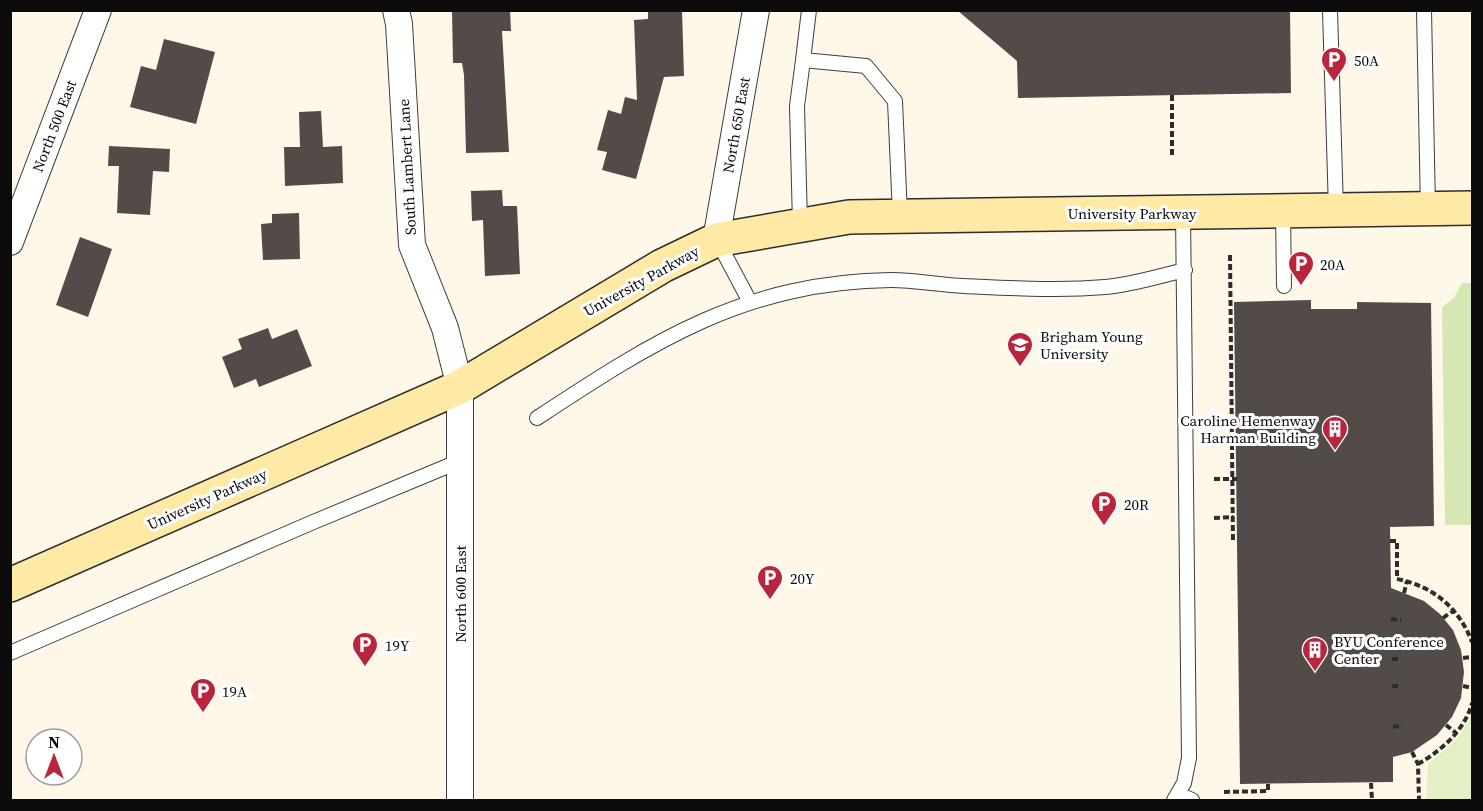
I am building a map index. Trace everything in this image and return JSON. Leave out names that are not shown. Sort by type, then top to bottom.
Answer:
[{"type":"main road","name":"University Parkway","points":[[10,585],[460,387],[662,266],[716,240],[849,217],[1473,208]]},
{"type":"street","name":"North 500 East","points":[[12,235],[98,10]]},
{"type":"street","name":"South Lambert Lane","points":[[396,10],[399,24],[412,245],[445,328],[460,387]]},
{"type":"street","name":"North 650 East","points":[[716,240],[756,10]]},
{"type":"street","name":"North 600 East","points":[[460,387],[460,801]]},
{"type":"lane","points":[[800,224],[797,106],[809,10]]},
{"type":"lane","points":[[1330,10],[1336,210]]},
{"type":"lane","points":[[1424,10],[1428,209]]},
{"type":"lane","points":[[803,60],[866,66],[895,101],[900,215]]},
{"type":"lane","points":[[1283,211],[1284,286]]},
{"type":"lane","points":[[1183,213],[1189,758],[1184,783],[1176,797],[1192,801]]},
{"type":"lane","points":[[716,240],[750,302]]},
{"type":"lane","points":[[537,418],[612,368],[690,325],[750,302],[822,285],[892,280],[963,286],[1106,287],[1185,270]]},
{"type":"lane","points":[[10,653],[311,523],[460,462]]},
{"type":"path","points":[[1172,95],[1172,157]]},
{"type":"path","points":[[1230,255],[1234,424],[1232,441],[1235,479],[1233,542]]},
{"type":"path","points":[[1213,441],[1232,441]]},
{"type":"path","points":[[1214,479],[1235,479]]},
{"type":"path","points":[[1214,518],[1233,517]]},
{"type":"path","points":[[1390,541],[1396,541],[1397,579],[1434,592],[1454,610],[1473,642]]},
{"type":"path","points":[[1404,593],[1407,581]]},
{"type":"path","points":[[1443,618],[1454,610]]},
{"type":"path","points":[[1391,619],[1401,620]]},
{"type":"path","points":[[1469,632],[1473,626]]},
{"type":"path","points":[[1462,658],[1473,657]]},
{"type":"path","points":[[1392,659],[1401,659]]},
{"type":"path","points":[[1392,686],[1401,686]]},
{"type":"path","points":[[1463,686],[1473,688]]},
{"type":"path","points":[[1418,764],[1444,747],[1456,733],[1473,703]]},
{"type":"path","points":[[1392,726],[1402,725]]},
{"type":"path","points":[[1446,725],[1456,733]]},
{"type":"path","points":[[1412,752],[1418,764],[1419,801]]},
{"type":"path","points":[[1371,783],[1372,801]]},
{"type":"path","points":[[1224,792],[1268,791],[1268,784]]},
{"type":"green space","points":[[1462,283],[1472,283],[1472,525],[1445,525],[1442,307],[1454,298]]},
{"type":"green space","points":[[1472,715],[1472,800],[1426,800],[1428,764],[1457,739]]},
{"type":"building","points":[[510,10],[511,31],[502,31],[509,152],[466,153],[464,75],[462,63],[453,63],[452,11]]},
{"type":"building","points":[[648,10],[682,10],[684,76],[664,77],[636,179],[602,170],[607,152],[597,150],[608,110],[621,114],[625,97],[637,100],[634,20],[648,19]]},
{"type":"building","points":[[957,10],[1290,10],[1291,93],[1018,98],[1017,61]]},
{"type":"building","points":[[164,39],[215,52],[196,124],[130,107],[141,66],[156,70]]},
{"type":"building","points":[[321,111],[323,147],[342,146],[343,183],[285,186],[284,147],[300,147],[299,112]]},
{"type":"building","points":[[109,146],[170,149],[169,172],[153,171],[150,215],[117,213],[119,166],[108,166]]},
{"type":"building","points":[[502,190],[503,206],[517,206],[520,274],[485,276],[483,220],[472,221],[471,191]]},
{"type":"building","points":[[299,213],[300,259],[263,260],[261,224],[272,223],[272,214]]},
{"type":"building","points":[[80,237],[112,249],[88,317],[56,305]]},
{"type":"building","points":[[1311,300],[1311,309],[1357,309],[1357,302],[1431,303],[1434,526],[1390,527],[1391,588],[1424,601],[1440,614],[1453,630],[1461,650],[1464,672],[1461,698],[1452,717],[1437,735],[1412,752],[1393,757],[1393,782],[1240,784],[1234,302]]},
{"type":"building","points":[[268,328],[272,339],[297,329],[312,366],[259,387],[256,379],[234,388],[222,357],[242,349],[238,339]]},
{"type":"place","name":"50A","points":[[1334,83]]},
{"type":"place","name":"20A","points":[[1301,287]]},
{"type":"place","name":"Brigham Young University","points":[[1020,368]]},
{"type":"place","name":"Caroline Hemenway Harman Building","points":[[1335,452]]},
{"type":"place","name":"20R","points":[[1104,527]]},
{"type":"place","name":"20Y","points":[[770,601]]},
{"type":"place","name":"19Y","points":[[365,668]]},
{"type":"place","name":"BYU Conference Center","points":[[1315,673]]},
{"type":"place","name":"19A","points":[[203,714]]}]
